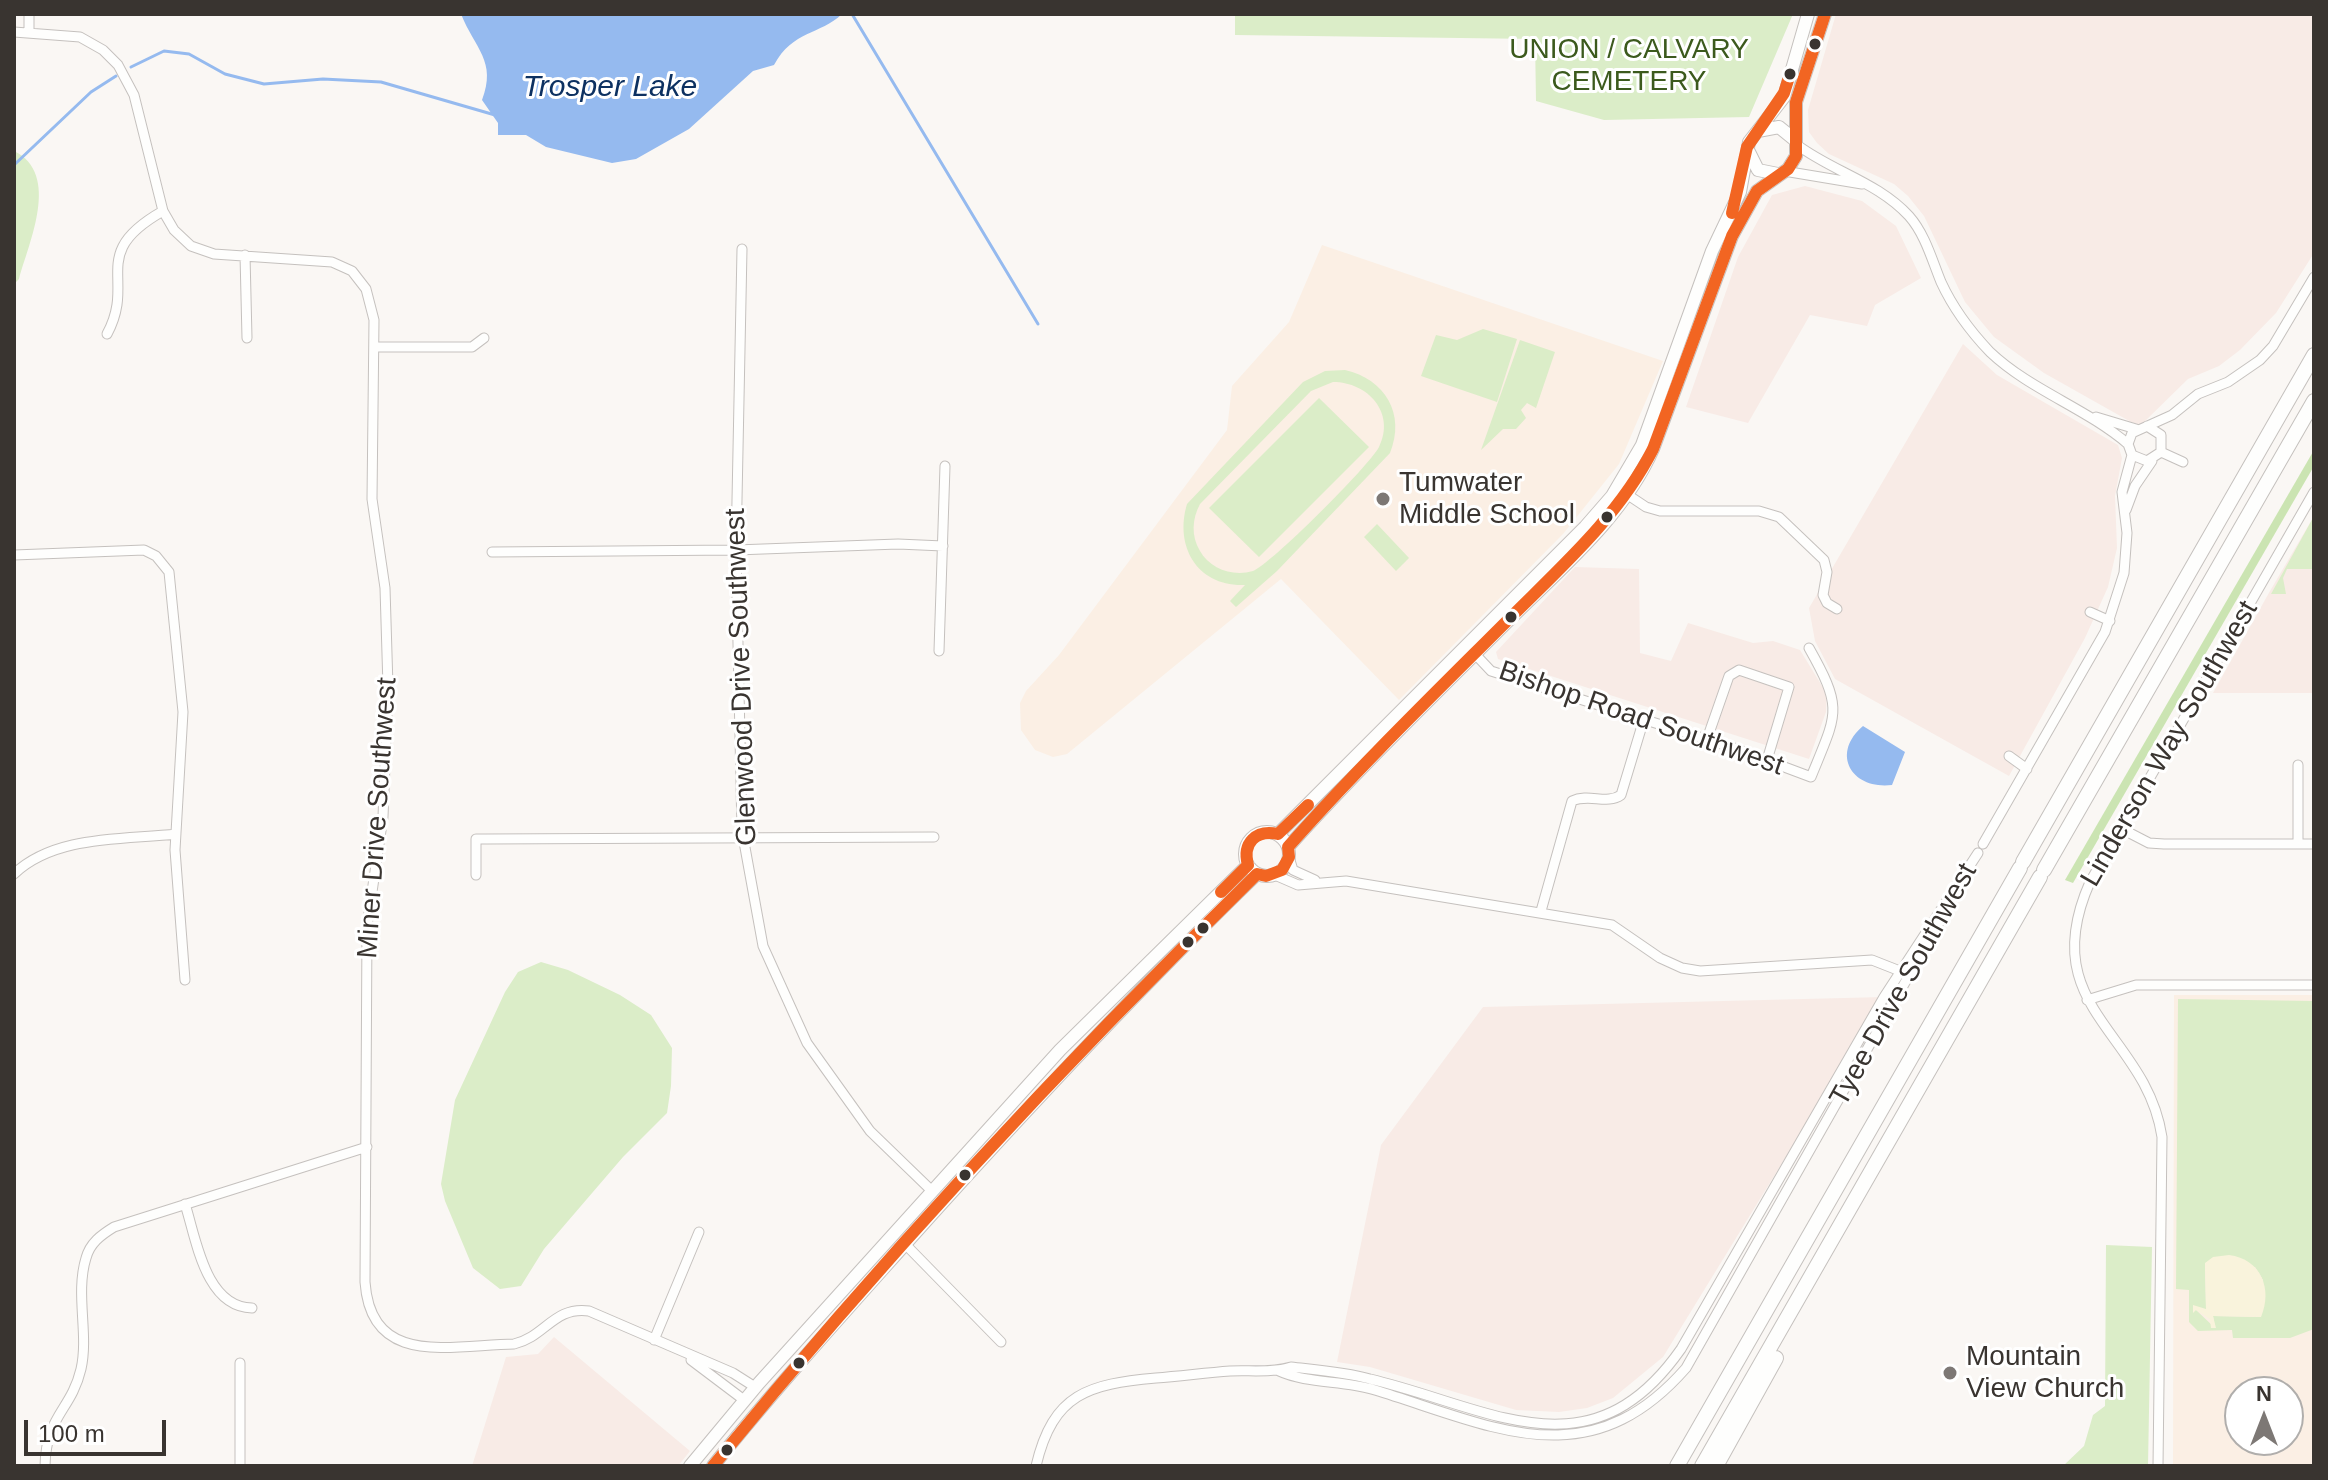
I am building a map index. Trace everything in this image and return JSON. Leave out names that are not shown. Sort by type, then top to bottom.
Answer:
[{"type":"highway","points":[[1677,1466],[2314,355]]},
{"type":"highway","points":[[1702,1466],[2314,401]]},
{"type":"highway","points":[[1716,1466],[1793,1325],[1830,1244]]},
{"type":"main road","points":[[1278,834],[1585,527],[1622,482],[1642,445],[1712,251],[1740,192],[1748,149],[1784,97],[1808,14]]},
{"type":"main road","points":[[1252,869],[1275,875],[1289,852],[1341,787],[1586,542],[1628,495],[1653,449],[1732,236],[1757,191],[1793,163],[1799,88],[1825,14]]},
{"type":"main road","points":[[1758,131],[1779,127],[1796,142]]},
{"type":"main road","points":[[1748,149],[1758,170],[1783,172]]},
{"type":"main road","points":[[1252,869],[1245,851],[1251,838],[1264,832],[1278,834]]},
{"type":"main road","points":[[1278,834],[1289,852]]},
{"type":"main road","points":[[690,1466],[755,1387],[1103,1004],[1252,869]]},
{"type":"main road","points":[[713,1466],[905,1244],[1252,869]]},
{"type":"street","points":[[29,14],[29,32]]},
{"type":"street","name":"Miner Drive Southwest","points":[[14,32],[80,37],[103,50],[123,71],[134,95],[163,211],[179,236],[197,249],[332,262],[352,271],[366,289],[374,320],[372,499],[385,588],[388,687],[383,817],[367,926],[366,1300],[381,1332],[408,1345],[514,1344],[528,1339],[552,1318],[576,1309],[589,1311],[733,1373],[755,1387]]},
{"type":"street","points":[[1796,142],[1816,160],[1881,192],[1911,219],[1952,303],[1992,353],[2013,370],[2092,416],[2128,444],[2132,455],[2141,461],[2153,460]]},
{"type":"street","points":[[1783,172],[1862,184]]},
{"type":"street","points":[[107,334],[114,321],[119,256],[125,240],[133,229],[163,211]]},
{"type":"street","name":"Glenwood Drive Southwest","points":[[742,249],[736,550],[743,838],[763,946],[807,1043],[870,1131],[932,1191]]},
{"type":"street","points":[[245,255],[247,338]]},
{"type":"street","points":[[2092,416],[2136,429],[2172,415],[2198,394],[2228,382],[2260,360],[2273,346],[2314,277]]},
{"type":"street","points":[[375,347],[472,347],[484,338]]},
{"type":"street","points":[[2172,415],[2161,452],[2183,462]]},
{"type":"street","points":[[2147,426],[2158,431],[2163,441]]},
{"type":"street","points":[[2128,444],[2136,429]]},
{"type":"street","name":"Tyee Drive Southwest","points":[[2126,510],[2135,486],[2161,452]]},
{"type":"street","name":"Tyee Drive Southwest","points":[[1983,844],[2110,621],[2124,573],[2126,510],[2122,492],[2132,455]]},
{"type":"street","points":[[939,651],[945,466]]},
{"type":"street","name":"Linderson Way Southwest","points":[[2158,1466],[2162,1137],[2147,1085],[2137,1067],[2104,1029],[2087,1000],[2076,952],[2078,915],[2090,882],[2120,828],[2314,492]]},
{"type":"street","points":[[1628,495],[1646,507],[1660,511],[1759,511],[1779,517],[1824,560],[1827,572],[1823,595],[1827,603],[1837,609]]},
{"type":"street","points":[[492,552],[736,550],[898,544],[943,546]]},
{"type":"street","points":[[14,555],[144,550],[156,556],[169,572],[183,712],[176,834],[185,980]]},
{"type":"street","points":[[2090,612],[2110,621]]},
{"type":"street","name":"Bishop Road Southwest","points":[[1475,654],[1491,671],[1707,739],[1811,777],[1836,716],[1832,690],[1809,648]]},
{"type":"street","points":[[1707,739],[1729,676],[1739,670],[1768,678],[1789,687],[1767,760]]},
{"type":"street","points":[[1541,911],[1572,801],[1582,796],[1610,800],[1621,795],[1644,719]]},
{"type":"street","points":[[2009,756],[2027,769]]},
{"type":"street","points":[[2298,765],[2298,844]]},
{"type":"street","points":[[2120,828],[2149,843],[2314,844]]},
{"type":"street","points":[[14,874],[40,854],[63,847],[176,834]]},
{"type":"street","points":[[476,875],[476,839],[934,837]]},
{"type":"street","points":[[1289,852],[1293,870],[1318,881]]},
{"type":"street","name":"Tyee Drive Southwest","points":[[1039,1462],[1055,1416],[1092,1388],[1109,1383],[1227,1371],[1279,1371],[1372,1389],[1507,1435],[1532,1439],[1584,1436],[1640,1411],[1661,1396],[1686,1368],[1978,853],[1900,971],[1681,1349],[1665,1373],[1632,1401],[1593,1418],[1531,1425],[1370,1379],[1291,1367],[1279,1371]]},
{"type":"street","points":[[1275,875],[1298,885],[1346,881],[1541,911],[1616,927],[1660,958],[1691,970],[1740,970],[1872,960],[1910,976]]},
{"type":"street","points":[[2087,1000],[2136,985],[2314,985]]},
{"type":"street","points":[[45,1466],[49,1427],[77,1384],[82,1365],[83,1270],[88,1251],[101,1235],[114,1227],[367,1147]]},
{"type":"street","points":[[185,1204],[209,1279],[226,1298],[244,1308],[252,1308]]},
{"type":"street","points":[[654,1340],[699,1232]]},
{"type":"street","points":[[905,1244],[1001,1342]]},
{"type":"street","name":"Miner Drive Southwest","points":[[682,1353],[744,1400]]},
{"type":"street","points":[[240,1363],[240,1466]]},
{"type":"shaded area","points":[[1836,14],[2314,14],[2314,253],[2276,313],[2240,350],[2219,366],[2188,379],[2141,425],[2131,422],[2044,373],[1994,337],[1965,302],[1924,216],[1908,196],[1894,184],[1829,154],[1809,132],[1808,110]]},
{"type":"shaded area","points":[[1805,186],[1862,201],[1896,226],[1921,278],[1875,305],[1867,326],[1810,315],[1748,423],[1686,407],[1738,257],[1772,195]]},
{"type":"shaded area","name":"Tumwater Middle School","points":[[1322,245],[1663,361],[1619,464],[1563,534],[1399,700],[1281,579],[1067,754],[1053,757],[1035,750],[1021,730],[1020,703],[1026,691],[1059,655],[1227,430],[1232,386],[1289,322]]},
{"type":"shaded area","points":[[1963,344],[1997,375],[2118,445],[2122,458],[2115,496],[2117,548],[2108,587],[2085,638],[2009,776],[1835,679],[1815,641],[1809,608]]},
{"type":"shaded area","points":[[2314,516],[2314,693],[2213,693],[2270,591]]},
{"type":"shaded area","points":[[1575,567],[1639,569],[1640,653],[1671,661],[1688,623],[1753,643],[1773,641],[1800,650],[1827,694],[1826,712],[1809,759],[1498,659],[1496,652]]},
{"type":"shaded area","points":[[2174,995],[2314,995],[2314,1466],[2173,1466]]},
{"type":"shaded area","points":[[1884,997],[1663,1357],[1613,1398],[1587,1408],[1559,1412],[1516,1410],[1370,1367],[1337,1362],[1381,1145],[1483,1007]]},
{"type":"shaded area","points":[[554,1337],[690,1451],[678,1466],[472,1466],[506,1357],[538,1354]]},
{"type":"green space","name":"UNION / CALVARY CEMETERY","points":[[1235,14],[1793,14],[1749,117],[1604,120],[1536,101],[1535,39],[1235,35]]},
{"type":"green space","points":[[14,151],[28,162],[36,176],[39,192],[34,228],[19,279],[14,284]]},
{"type":"green space","points":[[1483,329],[1517,339],[1497,402],[1421,376],[1436,335],[1457,340]]},
{"type":"green space","points":[[1520,340],[1555,352],[1536,408],[1527,403],[1521,410],[1526,418],[1516,429],[1503,429],[1481,450]]},
{"type":"green space","points":[[1345,370],[1371,381],[1381,390],[1393,412],[1395,425],[1390,453],[1277,571],[1236,607],[1230,601],[1245,585],[1214,579],[1203,572],[1187,549],[1184,520],[1187,504],[1303,382],[1325,371]],"holes":[[[1333,382],[1346,383],[1367,394],[1381,411],[1383,434],[1372,457],[1319,514],[1263,565],[1253,571],[1238,573],[1210,563],[1200,551],[1194,533],[1195,516],[1200,504],[1311,391]]]},
{"type":"green space","points":[[1319,398],[1369,447],[1259,557],[1209,508]]},
{"type":"green space","points":[[2314,450],[2314,466],[2073,883],[2065,880]]},
{"type":"green space","points":[[2314,516],[2314,569],[2287,569],[2283,578],[2286,594],[2271,594]]},
{"type":"green space","points":[[1377,524],[1409,558],[1396,571],[1364,537]]},
{"type":"green space","points":[[541,962],[568,970],[620,995],[651,1015],[672,1048],[671,1086],[667,1113],[623,1157],[544,1249],[521,1286],[500,1289],[473,1268],[441,1184],[455,1100],[505,992],[518,972]]},
{"type":"green space","points":[[2178,999],[2314,1001],[2314,1329],[2290,1338],[2233,1338],[2232,1330],[2198,1331],[2189,1322],[2189,1290],[2176,1289]],"holes":[[[2205,1263],[2255,1267],[2263,1280],[2261,1317],[2213,1316],[2215,1328],[2196,1310],[2206,1309]]]},
{"type":"green space","points":[[2106,1245],[2152,1247],[2148,1466],[2063,1466],[2084,1446],[2093,1415],[2105,1406]]},
{"type":"sand","points":[[2229,1255],[2249,1262],[2262,1277],[2266,1296],[2264,1306],[2261,1317],[2213,1316],[2216,1328],[2211,1328],[2210,1319],[2196,1310],[2193,1313],[2193,1305],[2206,1309],[2205,1263],[2213,1257]]},
{"type":"water","name":"Trosper Lake","points":[[461,14],[842,14],[790,45],[774,65],[753,71],[689,129],[636,159],[612,163],[546,147],[526,135],[498,135],[498,123],[482,100],[486,87],[486,65]]},
{"type":"water","points":[[1863,726],[1905,752],[1892,785],[1866,782],[1850,768],[1848,748]]},
{"type":"waterway","points":[[852,14],[1038,324]]},
{"type":"waterway","points":[[131,67],[164,51],[189,54],[225,74],[264,84],[323,79],[381,82],[495,115]]},
{"type":"waterway","points":[[14,165],[91,92],[116,76]]},
{"type":"transit line","points":[[713,1466],[842,1312],[977,1162],[1115,1016],[1257,874],[1266,876],[1282,870],[1289,857],[1288,847],[1396,732],[1568,560],[1623,497],[1653,449],[1732,236],[1757,191],[1788,169],[1796,156],[1796,102],[1825,14]]},
{"type":"transit line","points":[[1732,213],[1747,147],[1784,93],[1790,74]]},
{"type":"transit line","points":[[1221,892],[1248,865],[1247,850],[1252,839],[1263,834],[1278,834],[1308,805]]},
{"type":"place","name":"Tumwater Middle School","points":[[1383,499]]},
{"type":"place","name":"Mountain View Church","points":[[1950,1373]]}]
